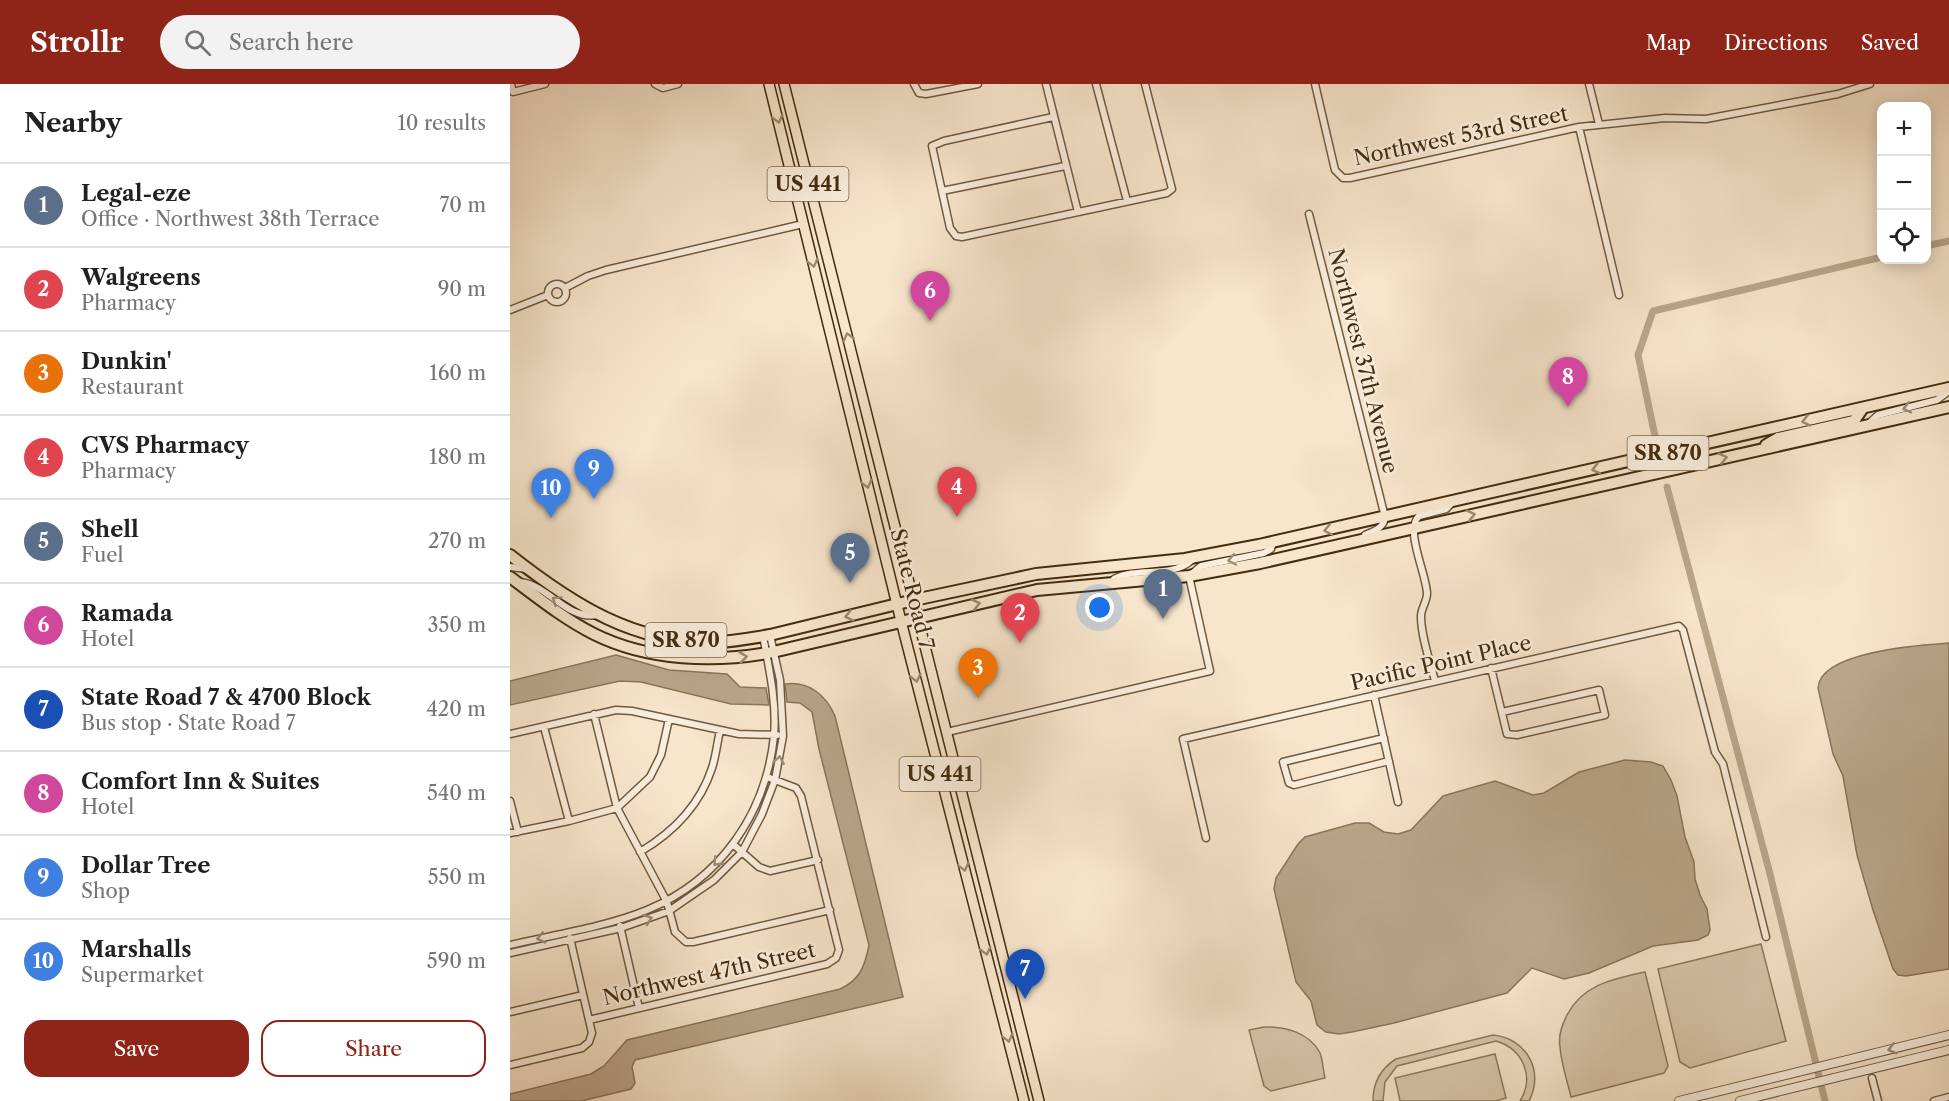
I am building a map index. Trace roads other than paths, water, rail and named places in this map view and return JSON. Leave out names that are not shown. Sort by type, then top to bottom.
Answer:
[{"type":"highway","name":"SR 870","points":[[510,555],[568,598],[596,615],[643,632],[681,640],[718,642],[766,636],[914,600],[1036,574],[1194,557],[1273,542],[1949,389]]},
{"type":"highway","name":"SR 870","points":[[513,579],[556,612],[595,634],[637,650],[677,657],[720,659],[770,653],[1038,590],[1189,576],[1414,528],[1949,407]]},
{"type":"highway","points":[[1758,450],[1778,438],[1854,421],[1863,408]]},
{"type":"main road","name":"State Road 7","points":[[769,84],[901,621],[1024,1101]]},
{"type":"main road","name":"State Road 7","points":[[784,84],[1039,1101]]},
{"type":"main road","points":[[797,200],[805,211],[817,220]]},
{"type":"main road","points":[[803,224],[810,225],[822,240]]},
{"type":"main road","points":[[835,357],[843,367],[857,372]]},
{"type":"street","points":[[511,84],[513,92],[545,84]]},
{"type":"street","points":[[655,84],[663,88],[678,84]]},
{"type":"street","points":[[914,84],[919,93],[926,94],[978,84]]},
{"type":"street","points":[[1046,84],[1078,212]]},
{"type":"street","points":[[1096,84],[1127,201]]},
{"type":"street","points":[[1053,117],[944,141],[932,146],[950,228],[956,236],[962,237],[1167,193],[1172,189],[1144,84]]},
{"type":"street","name":"Northwest 53rd Street","points":[[1315,84],[1331,157],[1335,170],[1343,178],[1579,127],[1665,118],[1706,119],[1838,94],[1870,84]]},
{"type":"street","points":[[1589,84],[1599,124]]},
{"type":"street","points":[[1579,127],[1619,295]]},
{"type":"street","points":[[942,191],[1065,166]]},
{"type":"street","name":"Northwest 37th Avenue","points":[[1309,214],[1385,517]]},
{"type":"street","points":[[566,288],[588,276],[606,270],[803,224]]},
{"type":"street","points":[[553,284],[561,284],[566,288],[567,294],[560,301],[552,300],[548,295],[553,284]]},
{"type":"street","points":[[510,310],[548,295]]},
{"type":"street","points":[[1866,426],[1878,415],[1937,400],[1949,389]]},
{"type":"street","points":[[1435,681],[1421,615],[1427,593],[1414,528],[1415,519],[1419,516],[1446,509],[1454,501]]},
{"type":"street","points":[[1350,542],[1378,529],[1385,522],[1385,517]]},
{"type":"street","points":[[947,732],[1210,671],[1189,576],[1201,566],[1267,551],[1271,549],[1273,542]]},
{"type":"street","points":[[1114,584],[1114,579],[1118,577],[1180,568],[1194,557]]},
{"type":"street","points":[[510,567],[528,569]]},
{"type":"street","points":[[513,579],[532,584],[582,616],[596,615]]},
{"type":"street","name":"Pacific Point Place","points":[[1206,838],[1183,739],[1679,626],[1683,630],[1714,752],[1723,764],[1766,937]]},
{"type":"street","points":[[510,953],[621,928],[669,911],[714,880],[742,852],[762,814],[775,780],[783,736],[780,680],[766,636]]},
{"type":"street","points":[[510,945],[619,920],[666,902],[708,872],[734,844],[754,810],[767,777],[774,735],[770,653]]},
{"type":"street","points":[[1491,668],[1507,734],[1517,735],[1605,715],[1599,690],[1502,712]]},
{"type":"street","points":[[1374,695],[1398,802]]},
{"type":"street","points":[[510,734],[616,710],[632,711],[739,734],[783,736]]},
{"type":"street","points":[[594,714],[617,808],[666,902],[675,932],[680,939],[686,942],[830,910],[801,796],[796,788],[767,777]]},
{"type":"street","points":[[510,833],[617,808],[650,777],[661,755],[669,719]]},
{"type":"street","points":[[544,727],[569,821]]},
{"type":"street","points":[[640,852],[674,827],[699,795],[712,769],[720,731]]},
{"type":"street","points":[[1384,738],[1283,762],[1289,783],[1294,785],[1389,761]]},
{"type":"street","points":[[510,801],[518,832]]},
{"type":"street","points":[[734,844],[759,867],[770,871],[818,860]]},
{"type":"street","name":"Northwest 47th Street","points":[[589,1020],[828,964],[836,958],[839,950],[830,910]]},
{"type":"street","points":[[619,920],[639,1008]]},
{"type":"street","points":[[510,1065],[582,1048],[589,1042],[592,1033],[568,932]]},
{"type":"street","points":[[510,1012],[583,995]]},
{"type":"street","points":[[1679,1101],[1949,1035]]},
{"type":"street","points":[[1740,1101],[1949,1050]]},
{"type":"street","points":[[1870,1054],[1874,1068]]},
{"type":"street","points":[[1872,1078],[1878,1101]]},
{"type":"street","points":[[1934,1101],[1949,1097]]},
{"type":"waterway","points":[[1931,245],[1949,241]]},
{"type":"waterway","points":[[1656,441],[1638,355],[1653,311],[1877,258]]},
{"type":"waterway","points":[[1667,487],[1769,870],[1825,1101]]},
{"type":"place","name":"Ramada","points":[[930,321]]},
{"type":"place","name":"Comfort Inn & Suites","points":[[1568,407]]},
{"type":"place","name":"Dollar Tree","points":[[594,499]]},
{"type":"place","name":"CVS Pharmacy","points":[[957,517]]},
{"type":"place","name":"Marshalls","points":[[551,518]]},
{"type":"place","name":"Shell","points":[[850,583]]},
{"type":"place","name":"Legal-eze","points":[[1163,619]]},
{"type":"place","name":"Walgreens","points":[[1020,643]]},
{"type":"place","name":"Dunkin'","points":[[978,698]]},
{"type":"place","name":"State Road 7 & 4700 Block","points":[[1025,999]]}]
